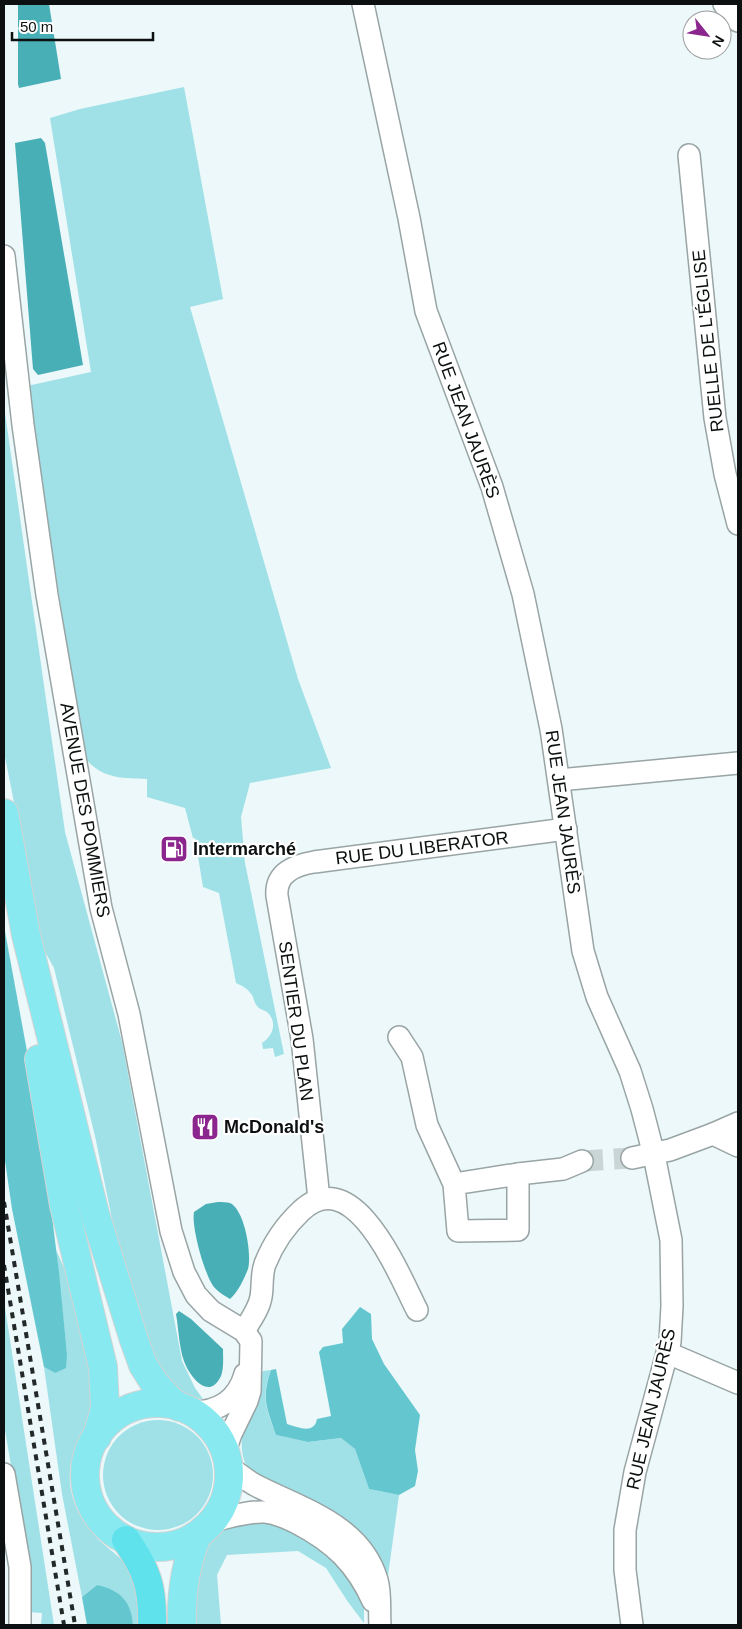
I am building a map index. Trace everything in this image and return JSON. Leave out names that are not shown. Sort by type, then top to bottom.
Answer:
[{"type":"highway","points":[[126,1540],[148,1577],[153,1608],[152,1625]]},
{"type":"main road","points":[[4,813],[26,935],[86,1183],[131,1332],[144,1365],[155,1384],[170,1401],[186,1409],[212,1428],[227,1459],[229,1476],[226,1496],[218,1514],[205,1529],[187,1564],[182,1599],[182,1625]]},
{"type":"main road","points":[[26,935],[34,1020],[56,1166],[103,1367],[105,1408],[97,1437],[86,1463],[86,1481],[90,1500],[104,1524],[118,1536],[144,1546],[162,1547],[180,1544],[205,1529]]},
{"type":"main road","points":[[97,1437],[109,1422],[133,1408],[152,1404],[170,1404],[186,1409]]},
{"type":"street","name":"RUE JEAN JAURÈS","points":[[363,4],[407,209],[426,311],[490,479],[528,618],[550,724],[583,951],[597,997],[634,1082],[654,1155],[672,1253],[672,1332],[635,1472],[626,1517],[625,1570],[632,1625]]},
{"type":"street","points":[[724,4],[738,21]]},
{"type":"street","name":"RUELLE DE L'ÉGLISE","points":[[689,155],[715,418],[725,474],[738,524]]},
{"type":"street","name":"AVENUE DES POMMIERS","points":[[4,256],[22,425],[49,604],[102,908],[129,1014],[169,1222],[180,1259],[196,1295],[211,1311],[244,1331]]},
{"type":"street","points":[[559,780],[738,763]]},
{"type":"street","name":"RUE DU LIBERATOR","points":[[282,876],[294,867],[314,862],[566,829]]},
{"type":"street","name":"SENTIER DU PLAN","points":[[282,876],[276,888],[302,1039],[319,1199]]},
{"type":"street","points":[[399,1037],[412,1057],[426,1120],[454,1184],[458,1231],[518,1230],[518,1174]]},
{"type":"street","points":[[632,1158],[654,1155],[670,1150],[738,1123]]},
{"type":"street","points":[[713,1134],[738,1146]]},
{"type":"street","points":[[454,1184],[518,1174],[563,1170],[582,1161]]},
{"type":"street","points":[[379,1619],[379,1591],[374,1571],[364,1554],[348,1536],[329,1521],[255,1485],[227,1459],[231,1434],[247,1402],[250,1391],[251,1341],[244,1331],[261,1299],[263,1272],[272,1249],[295,1216],[307,1205],[325,1198],[340,1201],[354,1210],[372,1227],[389,1254],[416,1310]]},
{"type":"street","points":[[668,1353],[738,1383]]},
{"type":"street","points":[[186,1409],[209,1410],[235,1396],[243,1383],[251,1354]]},
{"type":"street","points":[[4,1474],[18,1551],[21,1581],[12,1601],[20,1625]]},
{"type":"street","points":[[205,1529],[243,1514],[264,1512],[280,1515],[316,1533],[335,1546],[351,1564],[368,1589],[379,1619]]},
{"type":"shaded area","points":[[18,4],[49,4],[61,79],[19,88]]},
{"type":"shaded area","points":[[184,87],[223,299],[190,307],[298,679],[331,768],[250,783],[241,817],[245,863],[284,1054],[275,1057],[273,1048],[263,1049],[262,1043],[269,1037],[273,1029],[270,1016],[258,1007],[249,991],[236,983],[219,893],[203,887],[195,838],[193,838],[185,808],[147,797],[147,779],[112,776],[98,770],[84,757],[27,386],[91,372],[50,118],[80,109]]},
{"type":"shaded area","points":[[41,138],[45,143],[83,365],[38,375],[33,369],[15,143]]},
{"type":"shaded area","points":[[4,406],[65,832],[122,1042],[182,1361],[195,1388],[203,1399],[192,1398],[180,1392],[163,1379],[126,1287],[95,1136],[54,968],[43,948],[4,752]]},
{"type":"shaded area","points":[[4,926],[40,1122],[59,1272],[67,1354],[66,1368],[55,1373],[44,1367],[12,1209],[4,1154]]},
{"type":"shaded area","points":[[230,1203],[240,1214],[248,1244],[248,1269],[243,1281],[230,1299],[217,1291],[210,1281],[195,1228],[194,1212],[206,1204]]},
{"type":"shaded area","points":[[56,1250],[75,1292],[97,1408],[74,1452],[70,1471],[72,1493],[79,1514],[85,1524],[100,1541],[124,1562],[135,1576],[140,1594],[140,1625],[133,1625],[132,1618],[97,1585],[82,1597],[62,1494],[44,1367],[55,1373],[67,1354]]},
{"type":"shaded area","points":[[4,1301],[54,1625],[41,1625],[42,1613],[28,1612],[28,1566],[4,1424]]},
{"type":"shaded area","points":[[360,1307],[371,1314],[372,1339],[384,1364],[420,1415],[415,1450],[418,1471],[415,1486],[399,1495],[369,1489],[355,1449],[341,1438],[308,1442],[276,1435],[266,1403],[268,1380],[271,1370],[276,1369],[287,1424],[305,1429],[313,1427],[317,1419],[331,1416],[319,1352],[323,1347],[343,1343],[342,1329]]},
{"type":"shaded area","points":[[179,1311],[191,1319],[223,1349],[222,1373],[217,1383],[212,1386],[202,1386],[190,1373],[184,1362],[176,1314]]},
{"type":"shaded area","points":[[271,1370],[266,1388],[266,1403],[276,1435],[308,1442],[341,1438],[355,1449],[369,1489],[399,1495],[388,1576],[375,1550],[357,1532],[254,1476],[246,1464],[242,1449],[242,1438],[247,1414],[263,1371]]},
{"type":"shaded area","points":[[158,1420],[179,1424],[197,1436],[209,1454],[213,1475],[209,1496],[197,1514],[179,1526],[158,1530],[137,1526],[119,1514],[107,1496],[103,1475],[107,1454],[119,1436],[137,1424]]},
{"type":"shaded area","points":[[244,1518],[273,1520],[309,1533],[351,1576],[364,1606],[364,1623],[326,1568],[298,1551],[227,1555],[217,1575],[221,1625],[189,1625],[195,1566],[208,1545],[225,1528]]},
{"type":"shaded area","points":[[97,1585],[112,1590],[123,1598],[130,1609],[133,1625],[87,1625],[82,1597]]},
{"type":"tunnel","points":[[582,1161],[632,1158]]},
{"type":"railway","points":[[4,1202],[75,1625]]},
{"type":"railway","points":[[4,1265],[64,1625]]},
{"type":"place","name":"Intermarché","points":[[174,849]]},
{"type":"place","name":"McDonald's","points":[[205,1127]]}]
